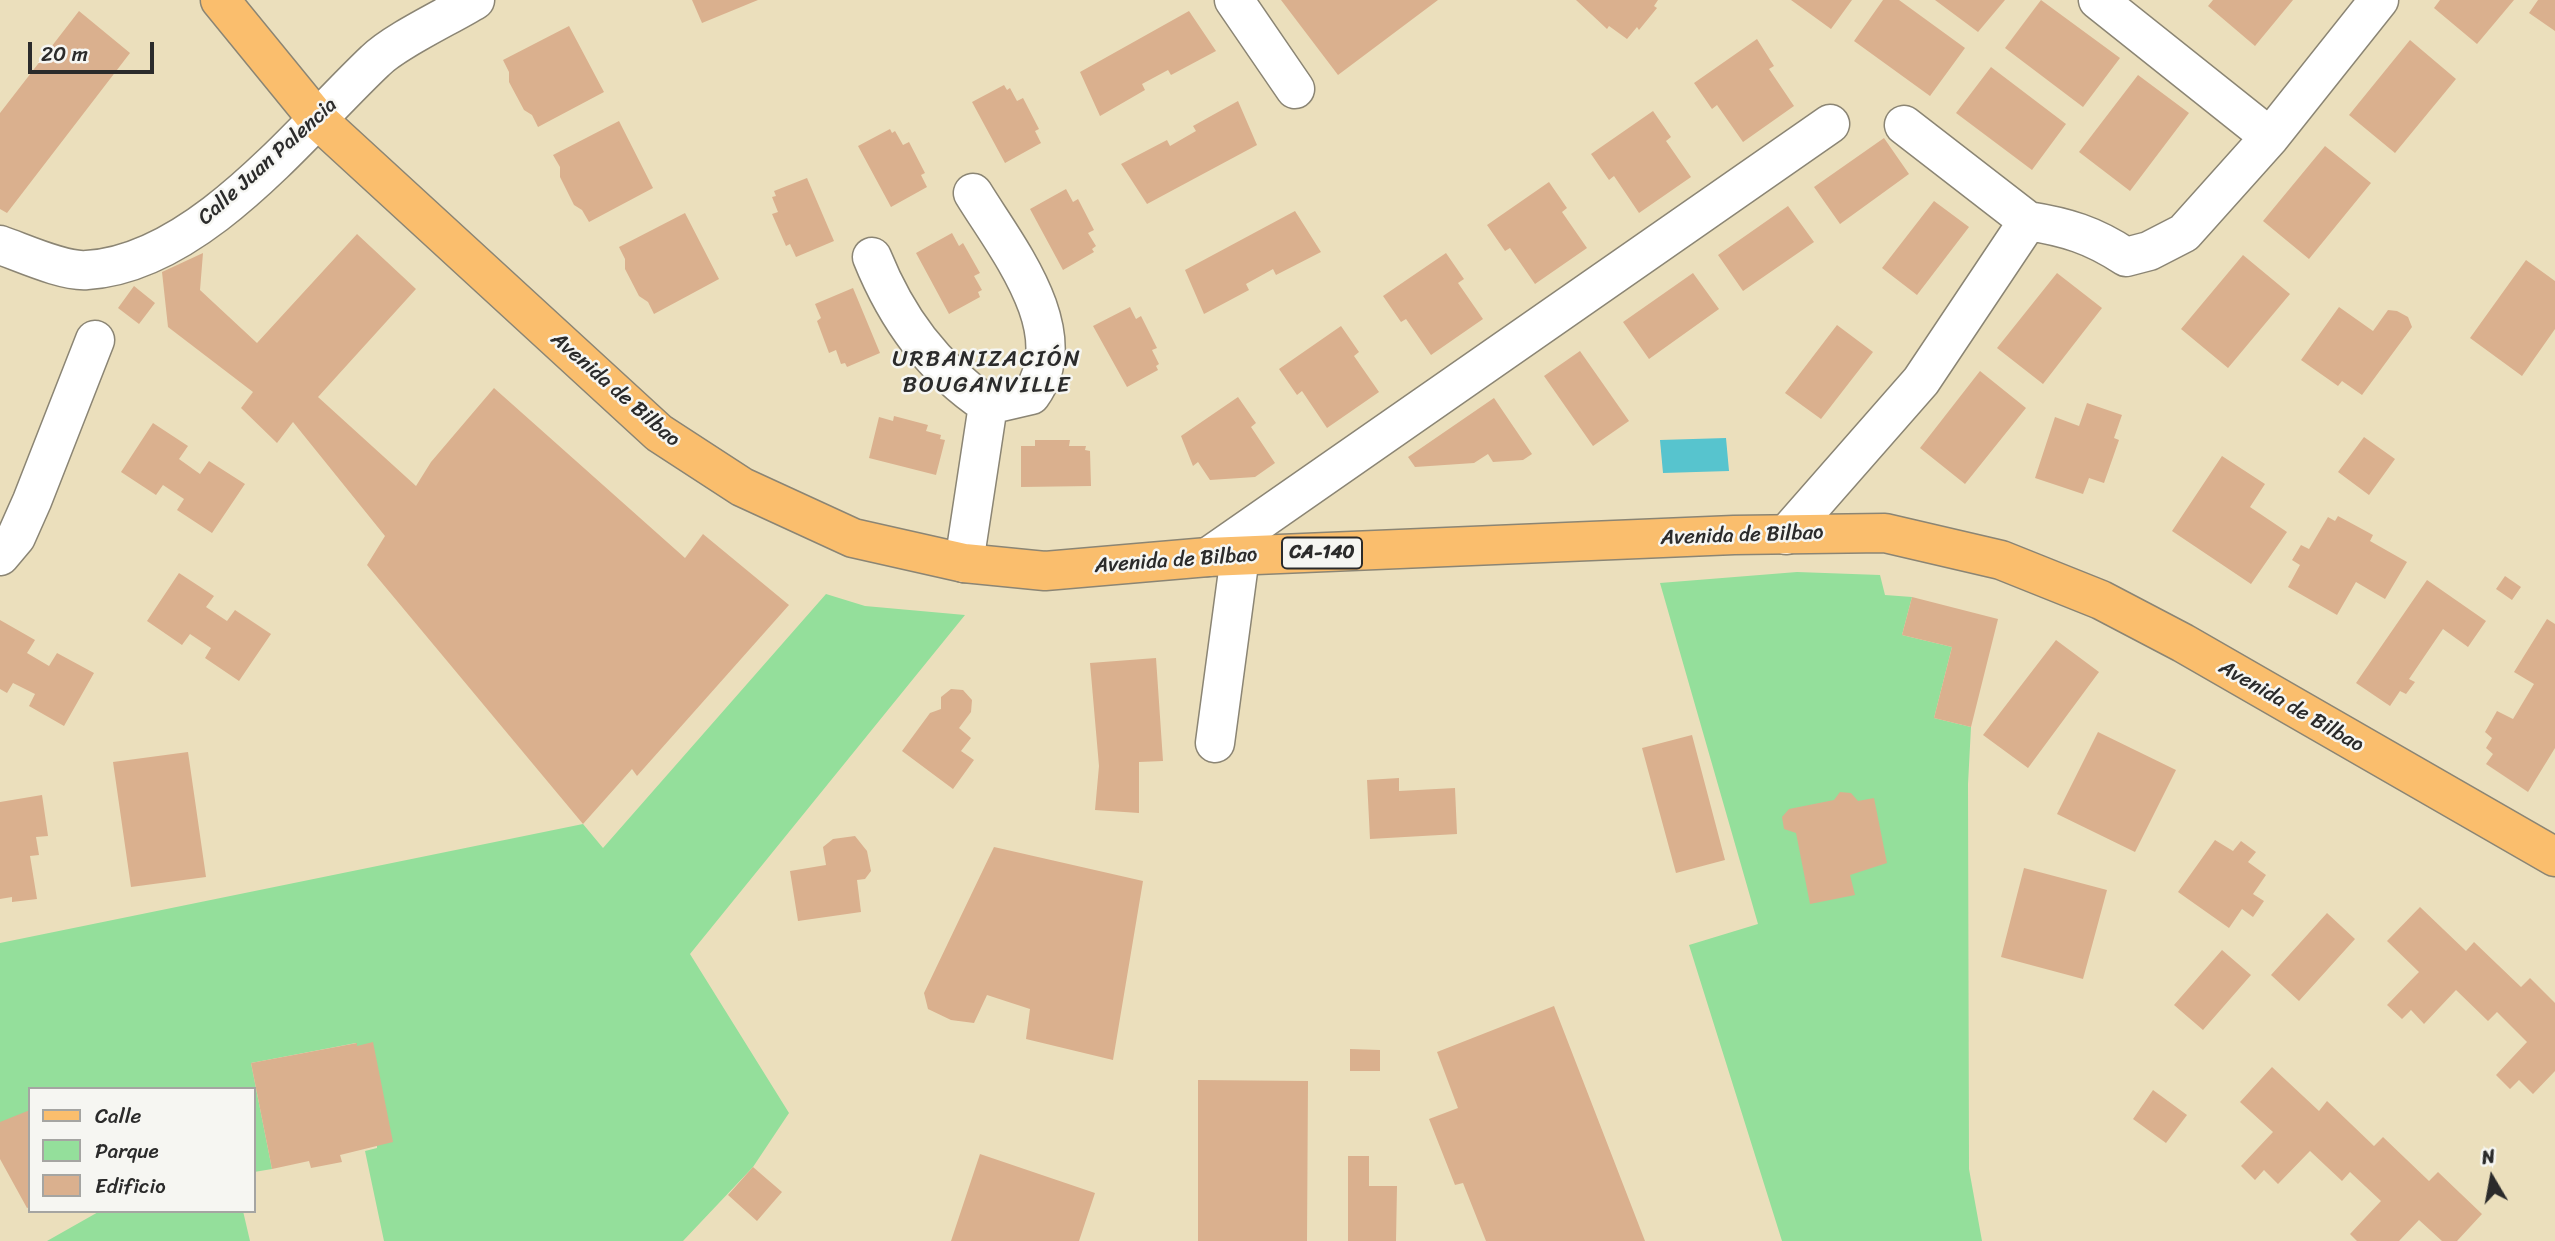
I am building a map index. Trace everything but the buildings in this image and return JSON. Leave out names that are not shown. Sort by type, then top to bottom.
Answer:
[{"type":"main road","name":"Avenida de Bilbao","points":[[220,0],[318,120],[659,433],[743,487],[853,538],[964,563],[1045,570],[1224,557],[1885,533],[1978,554],[2055,580],[2101,600],[2183,643],[2555,857]]},
{"type":"street","name":"Calle Juan Palencia","points":[[0,245],[85,271],[136,260],[186,234],[229,203],[318,120],[377,58],[475,0]]},
{"type":"street","points":[[1234,0],[1295,89]]},
{"type":"street","points":[[2098,0],[2270,137]]},
{"type":"street","points":[[1904,125],[2028,221],[2056,225],[2098,239],[2126,257],[2149,251],[2184,233],[2270,137],[2379,0]]},
{"type":"street","points":[[1215,743],[1224,557],[1830,124]]},
{"type":"street","points":[[872,257],[895,309],[914,336],[955,383],[988,405],[1031,395],[1041,381],[1046,362],[1046,334],[1038,306],[973,192]]},
{"type":"street","points":[[1786,535],[1921,381],[2028,221]]},
{"type":"street","points":[[0,556],[16,537],[32,501],[95,340]]},
{"type":"street","points":[[964,563],[988,405]]},
{"type":"green space","points":[[1797,572],[1880,575],[1885,595],[1912,597],[1902,635],[1952,647],[1934,718],[1971,727],[1968,784],[1969,1169],[1982,1241],[1782,1241],[1689,945],[1758,924],[1660,583]]},
{"type":"green space","points":[[826,594],[865,606],[965,615],[690,954],[789,1113],[753,1167],[683,1241],[384,1241],[365,1151],[377,1148],[377,1145],[356,1043],[251,1063],[256,1087],[28,1087],[28,1112],[0,1123],[0,943],[583,824],[603,848]]},
{"type":"green space","points":[[256,1088],[272,1169],[256,1172]]},
{"type":"green space","points":[[96,1213],[243,1213],[250,1241],[47,1241]]},
{"type":"water","points":[[1726,438],[1729,471],[1663,473],[1660,440]]},
{"type":"district","name":"URBANIZACIÓN BOUGANVILLE","points":[[987,373]]}]
